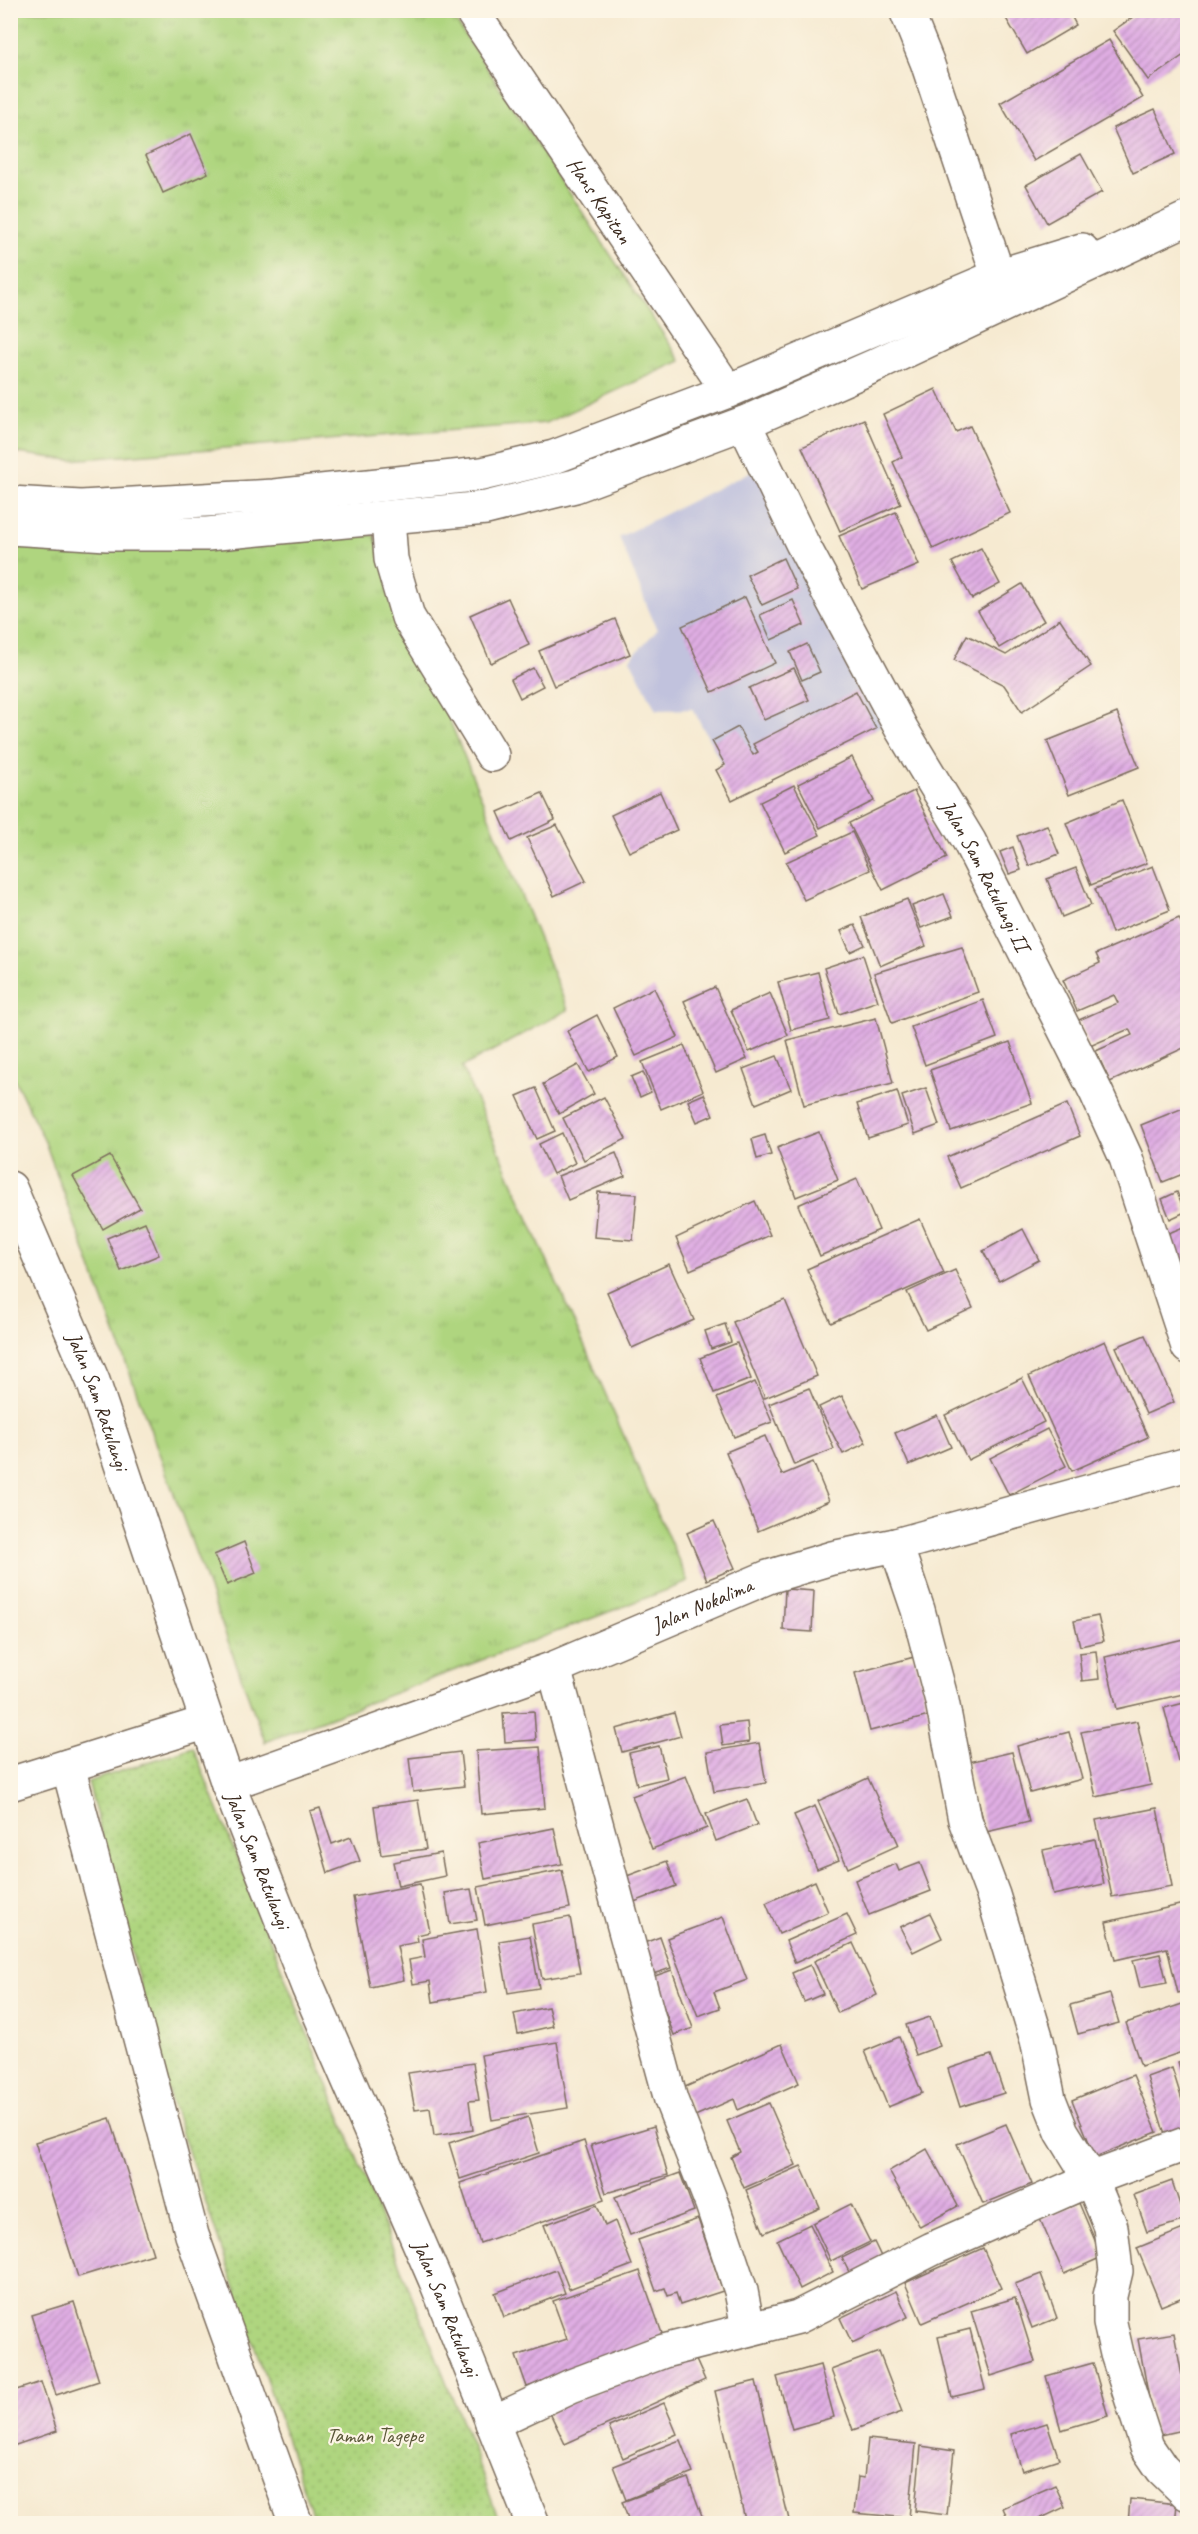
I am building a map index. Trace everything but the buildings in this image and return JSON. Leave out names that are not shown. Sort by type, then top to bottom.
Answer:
[{"type":"street","name":"Hans Kapitan","points":[[471,10],[728,391]]},
{"type":"street","points":[[906,10],[927,62],[1003,290]]},
{"type":"street","points":[[10,503],[81,507],[274,496],[482,474],[554,457],[1003,290],[1188,218]]},
{"type":"street","points":[[10,528],[107,534],[207,534],[486,508],[575,486],[744,423],[1003,290]]},
{"type":"street","name":"Jalan Sam Ratulangi II","points":[[744,423],[802,543],[891,709],[969,841],[1096,1092],[1126,1158],[1188,1347]]},
{"type":"street","points":[[388,518],[391,559],[408,617],[492,754]]},
{"type":"street","name":"Jalan Sam Ratulangi","points":[[10,1188],[93,1381],[228,1784],[308,1987],[437,2284],[533,2523]]},
{"type":"street","name":"Jalan Nokalima","points":[[228,1784],[554,1668],[768,1577],[832,1558],[896,1545],[1188,1464]]},
{"type":"street","points":[[896,1545],[918,1610],[939,1690],[965,1820],[997,1906],[1037,2040],[1049,2099],[1062,2132],[1091,2179],[1112,2227],[1116,2250],[1116,2271],[1110,2296],[1110,2323],[1117,2354],[1147,2447],[1162,2469],[1188,2494]]},
{"type":"street","points":[[554,1668],[671,2100],[712,2204],[741,2291],[748,2328]]},
{"type":"street","points":[[10,1784],[207,1722]]},
{"type":"street","points":[[68,1766],[192,2235],[296,2523]]},
{"type":"street","points":[[492,2423],[571,2386],[664,2351],[798,2317],[932,2249],[1091,2179],[1188,2143]]},
{"type":"shaded area","points":[[758,468],[887,723],[739,796],[693,709],[656,710],[630,659],[657,630],[619,537]]},
{"type":"green space","points":[[11,11],[449,11],[681,361],[546,423],[69,460],[11,452]]},
{"type":"green space","points":[[374,535],[568,1010],[462,1067],[688,1582],[265,1742],[45,1142],[11,1072],[11,540],[91,550]]},
{"type":"green space","name":"Taman Tagepe","points":[[193,1747],[471,2444],[500,2523],[315,2523],[166,2086],[88,1782]]}]
